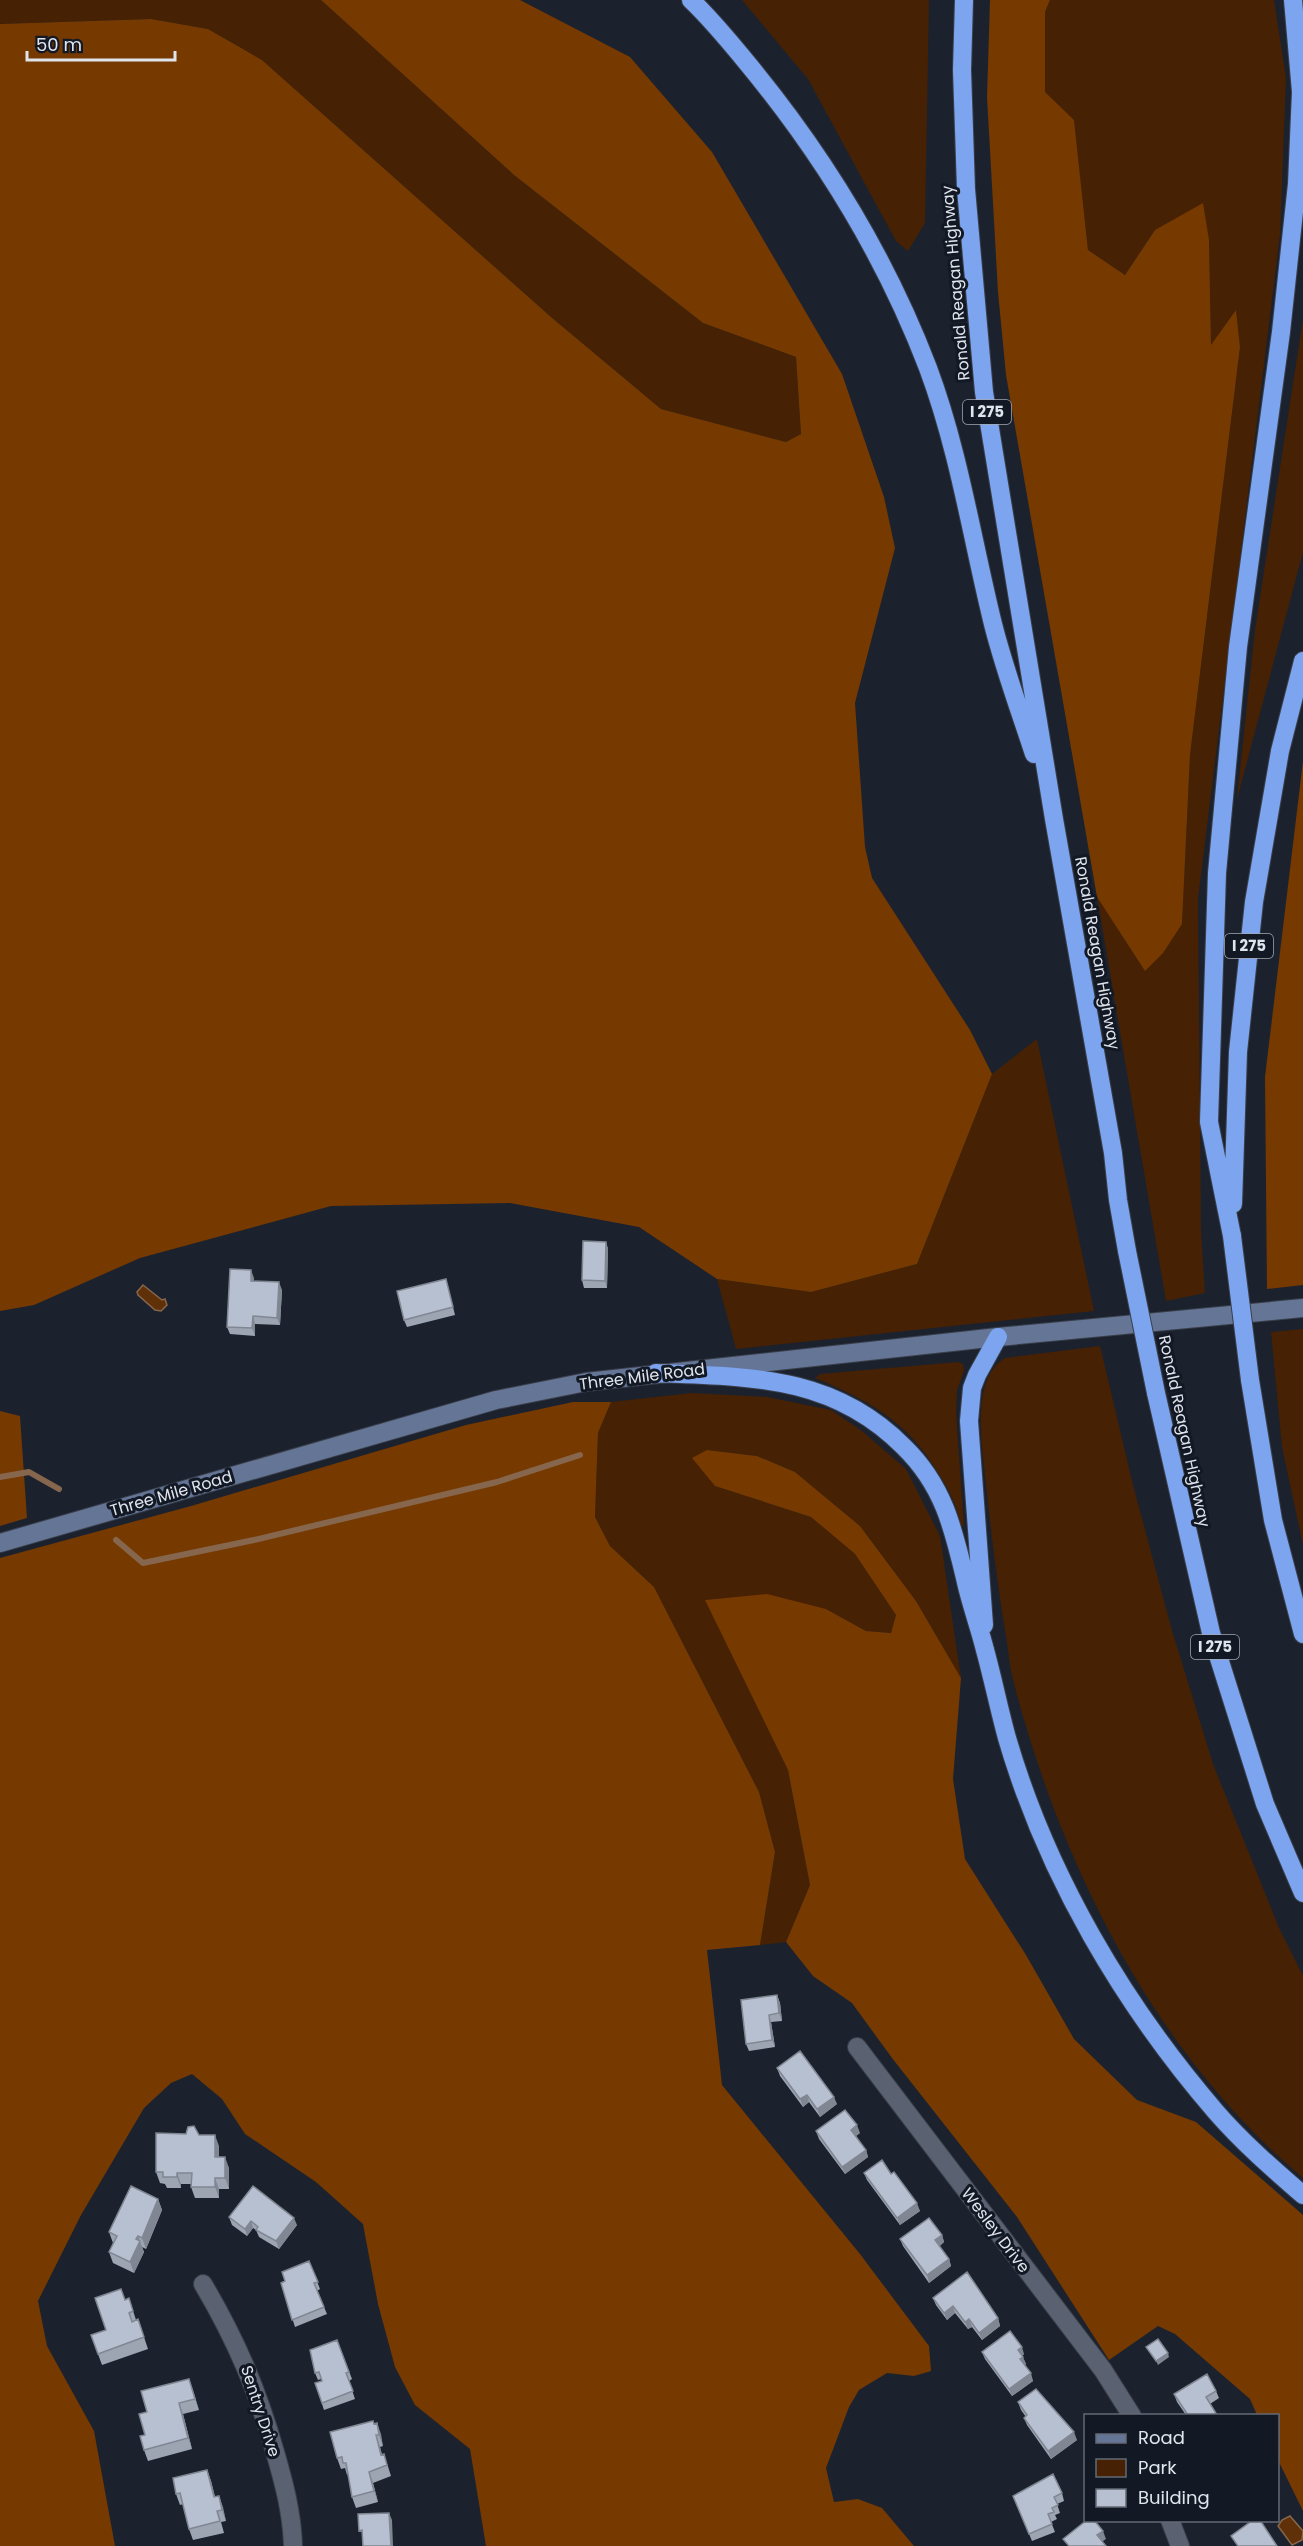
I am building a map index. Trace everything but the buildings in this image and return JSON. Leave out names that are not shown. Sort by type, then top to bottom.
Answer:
[{"type":"highway","points":[[691,0],[709,17],[806,138],[865,232],[928,368],[945,422],[975,539],[993,625],[1054,819]]},
{"type":"highway","name":"Ronald Reagan Highway","points":[[964,0],[962,70],[966,189],[983,381],[1054,819],[1113,1153],[1127,1251],[1156,1393],[1211,1633],[1265,1804],[1303,1893]]},
{"type":"highway","points":[[1233,1236],[1209,1122],[1217,873],[1238,647],[1281,332],[1297,184],[1300,92],[1293,0]]},
{"type":"highway","name":"I 275","points":[[1303,661],[1280,751],[1254,902],[1238,1052],[1233,1236],[1250,1380],[1273,1520],[1303,1634]]},
{"type":"highway","points":[[985,1648],[984,1600],[969,1421],[972,1388],[976,1375],[998,1337]]},
{"type":"highway","points":[[656,1373],[732,1377],[806,1387],[843,1402],[878,1422],[930,1475],[955,1536],[1008,1739],[1039,1831],[1090,1934],[1154,2035],[1218,2114],[1303,2194]]},
{"type":"street","name":"Three Mile Road","points":[[0,1543],[496,1400],[586,1382],[998,1337],[1303,1308]]},
{"type":"street","name":"Wesley Drive","points":[[857,2047],[1103,2370],[1131,2414]]},
{"type":"street","name":"Sentry Drive","points":[[202,2284],[230,2331],[254,2386],[286,2489],[293,2546]]},
{"type":"street","points":[[1171,2522],[1180,2546]]},
{"type":"green space","points":[[0,0],[321,0],[514,175],[703,323],[796,357],[801,434],[786,442],[661,409],[551,317],[262,60],[208,29],[151,19],[0,24]]},
{"type":"green space","points":[[742,0],[929,0],[925,223],[908,251],[896,241],[808,79]]},
{"type":"green space","points":[[1050,0],[1274,0],[1286,78],[1280,234],[1198,899],[1201,1231],[1205,1293],[1166,1301],[1097,897],[1145,970],[1182,924],[1190,755],[1240,347],[1236,311],[1211,346],[1209,240],[1155,230],[1125,275],[1088,250],[1074,121],[1045,92],[1045,12]]},
{"type":"green space","points":[[1303,319],[1303,552],[1237,799],[1255,630]]},
{"type":"green space","points":[[1037,1039],[1094,1311],[736,1349],[717,1279],[811,1292],[917,1264],[992,1074]]},
{"type":"green space","points":[[1303,1329],[1303,1545],[1282,1447],[1271,1332]]},
{"type":"green space","points":[[1100,1346],[1133,1485],[1171,1627],[1213,1764],[1279,1928],[1303,1976],[1303,2178],[1250,2128],[1202,2073],[1158,2014],[1120,1952],[1087,1886],[1058,1818],[1033,1749],[1013,1680],[997,1575],[981,1435],[982,1398],[986,1382],[994,1368],[1005,1358]]},
{"type":"green space","points":[[958,1362],[963,1364],[964,1371],[957,1390],[956,1413],[964,1527],[961,1525],[955,1504],[945,1484],[913,1438],[885,1414],[869,1404],[815,1378],[820,1374]]},
{"type":"green space","points":[[692,1393],[767,1397],[831,1410],[862,1431],[906,1469],[940,1536],[961,1678],[916,1601],[860,1526],[795,1472],[757,1456],[707,1450],[715,1486],[811,1517],[855,1554],[896,1615],[891,1633],[866,1631],[826,1609],[726,1598],[706,1600],[788,1770],[810,1885],[786,1942],[760,1945],[775,1852],[759,1792],[654,1587],[610,1546],[595,1517],[598,1433],[611,1402]]},
{"type":"shaded area","points":[[321,0],[520,0],[630,57],[712,152],[842,374],[884,497],[895,548],[855,703],[865,847],[872,878],[970,1030],[992,1074],[917,1264],[811,1292],[717,1279],[639,1227],[510,1203],[331,1206],[140,1258],[34,1305],[0,1311],[0,24],[151,19],[208,29],[262,60],[551,317],[661,409],[786,442],[801,434],[796,357],[703,323],[514,175]]},
{"type":"shaded area","points":[[990,0],[1050,0],[1045,12],[1045,92],[1074,120],[1088,250],[1125,275],[1155,230],[1203,203],[1209,240],[1211,345],[1236,310],[1240,347],[1190,755],[1182,924],[1163,953],[1145,971],[1097,897],[1006,375],[998,292],[987,97]]},
{"type":"shaded area","points":[[1303,761],[1303,1285],[1267,1289],[1265,1077]]},
{"type":"shaded area","points":[[143,1285],[162,1300],[165,1299],[167,1305],[161,1311],[155,1310],[138,1295],[137,1292]]},
{"type":"shaded area","points":[[573,1402],[611,1402],[598,1433],[595,1517],[610,1546],[654,1587],[759,1792],[775,1852],[760,1945],[707,1950],[722,2085],[860,2254],[929,2346],[931,2371],[914,2376],[887,2373],[859,2390],[849,2407],[826,2468],[834,2502],[858,2499],[882,2508],[914,2546],[486,2546],[470,2449],[415,2405],[395,2367],[378,2304],[363,2224],[316,2182],[245,2134],[222,2099],[192,2074],[171,2083],[144,2108],[81,2215],[38,2301],[47,2346],[94,2431],[115,2546],[0,2546],[0,1558],[191,1506],[466,1425]]},
{"type":"shaded area","points":[[0,1411],[20,1416],[27,1518],[0,1526]]},
{"type":"shaded area","points":[[707,1450],[757,1456],[795,1472],[860,1526],[916,1601],[961,1678],[953,1779],[965,1859],[1026,1955],[1074,2039],[1137,2100],[1196,2122],[1303,2215],[1303,2511],[1279,2462],[1279,2414],[1257,2414],[1250,2399],[1175,2334],[1158,2326],[1109,2360],[1017,2217],[892,2058],[852,2003],[813,1976],[786,1942],[810,1885],[788,1770],[705,1600],[767,1594],[826,1609],[866,1631],[891,1633],[896,1615],[855,1554],[811,1517],[715,1486],[692,1458]]},
{"type":"shaded area","points":[[1290,2516],[1303,2531],[1302,2540],[1292,2545],[1278,2526],[1282,2520]]},
{"type":"waterway","points":[[116,1540],[143,1563],[254,1540],[497,1482],[580,1455]]},
{"type":"waterway","points":[[0,1477],[29,1472],[59,1489]]}]
